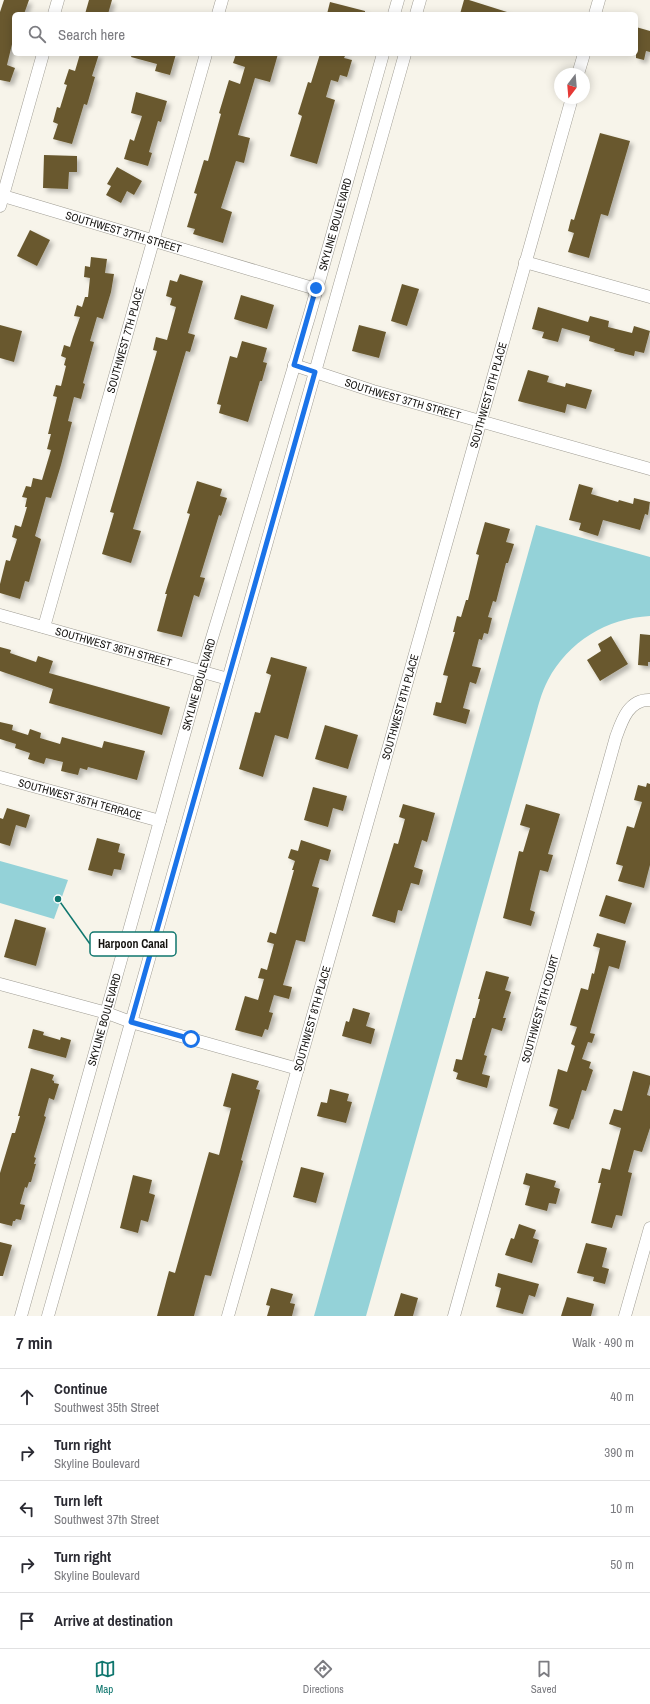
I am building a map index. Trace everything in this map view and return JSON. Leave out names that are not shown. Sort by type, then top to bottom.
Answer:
[{"type":"street","points":[[55,12],[58,0]]},
{"type":"street","points":[[219,12],[222,0]]},
{"type":"street","points":[[395,12],[398,0]]},
{"type":"street","points":[[417,12],[420,0]]},
{"type":"street","points":[[596,12],[599,0]]},
{"type":"street","points":[[1,199],[42,56]]},
{"type":"street","name":"SOUTHWEST 7TH PLACE","points":[[44,627],[205,56]]},
{"type":"street","name":"SKYLINE BOULEVARD","points":[[21,1316],[202,671],[294,365],[382,56]]},
{"type":"street","name":"SKYLINE BOULEVARD","points":[[48,1316],[404,56]]},
{"type":"street","points":[[580,68],[583,56]]},
{"type":"street","name":"SOUTHWEST 8TH PLACE","points":[[228,1316],[570,104]]},
{"type":"street","name":"SOUTHWEST 37TH STREET","points":[[1,199],[316,288]]},
{"type":"street","points":[[525,262],[650,298]]},
{"type":"street","name":"SOUTHWEST 37TH STREET","points":[[294,365],[373,391],[650,469]]},
{"type":"street","name":"SOUTHWEST 36TH STREET","points":[[0,614],[228,679]]},
{"type":"street","name":"SOUTHWEST 8TH COURT","points":[[454,1316],[616,736],[622,719],[632,705],[644,700],[650,700]]},
{"type":"street","name":"SOUTHWEST 35TH TERRACE","points":[[0,777],[160,822]]},
{"type":"street","points":[[0,984],[107,1013],[131,1022],[298,1069]]},
{"type":"street","points":[[625,1316],[650,1228]]},
{"type":"water","points":[[536,525],[650,557],[650,616],[619,622],[590,634],[566,654],[556,666],[548,680],[538,705],[366,1316],[314,1316]]},
{"type":"water","points":[[0,861],[68,880],[54,919],[0,903]]},
{"type":"building","points":[[4,0],[29,0],[25,12],[12,12],[12,44],[7,65],[15,68],[10,82],[0,80],[0,12]]},
{"type":"building","points":[[89,0],[112,0],[109,12],[86,12]]},
{"type":"building","points":[[464,0],[469,0],[507,12],[461,12]]},
{"type":"building","points":[[330,2],[365,11],[365,12],[328,12]]},
{"type":"building","points":[[638,28],[650,31],[650,52],[646,51],[644,60],[636,58],[636,56],[638,56]]},
{"type":"building","points":[[79,56],[98,56],[92,76],[95,77],[87,105],[84,104],[72,144],[53,139],[58,124],[53,122],[57,107],[60,108],[67,85],[64,84],[69,69],[75,71]]},
{"type":"building","points":[[175,56],[170,75],[155,71],[157,64],[131,57]]},
{"type":"building","points":[[235,56],[277,56],[270,82],[255,78],[238,135],[250,138],[244,163],[236,161],[221,208],[232,212],[223,243],[193,234],[195,229],[187,227],[197,194],[194,193],[204,160],[208,161],[221,114],[219,113],[229,80],[240,84],[245,67],[233,63]]},
{"type":"building","points":[[319,56],[345,56],[344,58],[352,60],[347,77],[340,75],[338,82],[331,80],[326,97],[335,100],[317,164],[290,156],[302,116],[298,114],[308,82],[311,83]]},
{"type":"building","points":[[136,92],[167,101],[161,122],[158,121],[149,152],[152,153],[148,166],[124,159],[130,139],[134,141],[142,116],[131,113]]},
{"type":"building","points":[[600,133],[630,141],[608,216],[601,214],[589,258],[568,252],[574,233],[568,231],[571,219],[574,220]]},
{"type":"building","points":[[44,155],[77,156],[77,172],[69,172],[68,189],[43,188]]},
{"type":"building","points":[[117,167],[142,181],[134,195],[127,191],[121,203],[106,195],[111,186],[107,184]]},
{"type":"building","points":[[30,230],[50,240],[37,266],[17,256]]},
{"type":"building","points":[[91,257],[107,259],[105,273],[114,274],[111,292],[103,319],[97,317],[90,341],[94,342],[83,383],[85,384],[81,399],[74,397],[68,421],[72,422],[61,465],[51,498],[46,497],[35,536],[41,539],[29,582],[25,581],[20,599],[0,593],[0,584],[6,560],[10,561],[17,539],[12,537],[15,525],[21,527],[27,507],[25,507],[27,498],[22,497],[26,486],[31,487],[33,478],[42,480],[51,450],[47,449],[51,434],[48,434],[57,397],[53,396],[56,385],[61,386],[66,366],[64,365],[66,358],[61,356],[64,345],[70,347],[80,317],[74,316],[77,305],[82,307],[85,297],[88,297],[90,278],[84,277],[85,266],[90,267]]},
{"type":"building","points":[[180,274],[203,281],[188,333],[195,335],[190,352],[186,351],[133,529],[141,531],[131,563],[102,554],[114,513],[110,512],[157,351],[153,350],[156,337],[167,340],[176,307],[170,305],[172,298],[166,296],[170,280],[177,282]]},
{"type":"building","points":[[402,284],[419,289],[407,326],[391,321]]},
{"type":"building","points":[[241,295],[274,305],[267,329],[234,319]]},
{"type":"building","points":[[538,307],[588,322],[590,316],[609,321],[608,327],[632,333],[634,326],[650,331],[644,353],[635,351],[634,356],[614,351],[615,349],[589,341],[590,336],[562,328],[558,342],[542,338],[544,332],[532,329]]},
{"type":"building","points":[[0,325],[22,331],[14,362],[0,358]]},
{"type":"building","points":[[359,325],[386,332],[379,358],[352,351]]},
{"type":"building","points":[[242,341],[267,348],[263,362],[267,363],[248,422],[219,413],[221,405],[217,404],[230,356],[237,358]]},
{"type":"building","points":[[528,370],[549,376],[547,382],[565,387],[566,383],[592,390],[586,409],[567,404],[565,413],[518,401]]},
{"type":"building","points":[[197,481],[222,489],[220,496],[227,498],[221,516],[219,515],[200,577],[205,578],[199,597],[194,595],[182,637],[157,631],[167,594],[165,594],[190,514],[187,513]]},
{"type":"building","points":[[579,484],[593,488],[591,494],[618,502],[619,500],[633,504],[634,498],[650,502],[648,515],[645,514],[640,530],[603,520],[598,536],[579,530],[581,523],[569,520]]},
{"type":"building","points":[[485,522],[510,529],[506,542],[514,544],[508,563],[506,563],[496,602],[493,601],[488,617],[492,618],[488,634],[484,633],[482,640],[479,639],[472,666],[481,668],[476,684],[470,682],[463,708],[470,710],[466,724],[433,715],[436,702],[441,703],[448,676],[443,675],[455,632],[453,632],[457,616],[461,617],[466,600],[468,600],[479,555],[476,554]]},
{"type":"building","points":[[640,634],[650,635],[650,662],[648,662],[648,666],[638,665]]},
{"type":"building","points":[[611,636],[628,664],[600,681],[587,660],[601,651],[598,644]]},
{"type":"building","points":[[0,647],[11,650],[10,653],[36,662],[38,656],[53,661],[49,673],[170,707],[162,735],[49,703],[53,689],[0,671]]},
{"type":"building","points":[[271,657],[307,667],[288,739],[275,735],[263,777],[239,769],[255,712],[260,713],[271,675],[266,673]]},
{"type":"building","points":[[0,722],[13,725],[12,730],[28,735],[30,729],[41,733],[40,738],[60,744],[62,737],[102,748],[104,741],[145,751],[137,780],[88,767],[87,770],[80,768],[78,775],[61,771],[63,762],[46,758],[44,764],[28,759],[30,753],[15,748],[16,744],[0,739]]},
{"type":"building","points":[[325,725],[358,735],[348,769],[315,759]]},
{"type":"building","points":[[647,783],[650,784],[650,865],[644,888],[618,881],[623,866],[616,864],[627,826],[634,828],[642,802],[634,800],[638,785],[646,787]]},
{"type":"building","points":[[313,787],[347,796],[343,811],[333,808],[328,827],[304,820]]},
{"type":"building","points":[[403,804],[435,813],[427,842],[422,840],[414,867],[423,870],[419,885],[411,883],[402,911],[398,910],[395,923],[372,916],[394,843],[398,844],[405,819],[399,817]]},
{"type":"building","points":[[526,804],[560,814],[548,854],[553,855],[548,872],[540,870],[533,897],[530,910],[535,912],[531,926],[503,918],[519,851],[523,852],[530,828],[520,825]]},
{"type":"building","points":[[7,808],[30,815],[26,828],[16,825],[10,846],[0,843],[0,818],[3,819]]},
{"type":"building","points":[[97,838],[120,844],[118,852],[125,854],[121,870],[114,869],[112,876],[88,870]]},
{"type":"building","points":[[301,840],[331,850],[328,861],[320,859],[312,886],[319,888],[305,942],[296,940],[283,985],[292,987],[289,999],[274,995],[269,1012],[273,1013],[268,1030],[265,1029],[262,1037],[235,1030],[245,996],[258,1000],[264,979],[258,978],[261,968],[267,970],[274,944],[267,942],[270,932],[276,934],[294,870],[292,870],[295,861],[288,858],[291,849],[298,851]]},
{"type":"building","points":[[606,895],[632,903],[625,924],[599,916]]},
{"type":"building","points":[[15,919],[46,928],[36,966],[4,957]]},
{"type":"building","points":[[597,933],[626,941],[619,969],[609,966],[590,1033],[595,1034],[592,1043],[588,1042],[582,1059],[591,1062],[589,1068],[593,1070],[586,1091],[582,1090],[569,1129],[553,1124],[558,1109],[549,1106],[558,1069],[567,1072],[575,1046],[571,1044],[577,1027],[570,1025],[581,988],[588,990],[592,973],[594,974],[600,948],[593,946]]},
{"type":"building","points":[[486,971],[509,977],[505,990],[511,992],[503,1018],[506,1018],[502,1031],[492,1028],[484,1055],[487,1056],[482,1074],[490,1076],[487,1088],[456,1079],[458,1073],[453,1071],[456,1059],[462,1060],[473,1018],[475,1018],[480,999],[478,999]]},
{"type":"building","points":[[353,1008],[370,1013],[366,1026],[375,1029],[371,1044],[342,1036],[346,1021],[349,1022]]},
{"type":"building","points":[[33,1029],[44,1032],[43,1035],[60,1040],[61,1037],[71,1040],[66,1058],[28,1048]]},
{"type":"building","points":[[31,1068],[54,1075],[52,1080],[54,1083],[59,1084],[54,1100],[49,1098],[44,1116],[46,1117],[34,1157],[36,1158],[34,1164],[36,1164],[31,1182],[29,1182],[27,1188],[25,1187],[20,1204],[25,1205],[21,1220],[16,1219],[13,1221],[12,1226],[0,1223],[0,1173],[12,1133],[15,1133]]},
{"type":"building","points":[[633,1071],[650,1076],[650,1084],[647,1095],[650,1096],[650,1128],[642,1152],[634,1150],[628,1172],[632,1173],[622,1216],[616,1215],[612,1228],[591,1223],[601,1183],[598,1183],[602,1168],[610,1170],[621,1128],[609,1124],[614,1109],[622,1111]]},
{"type":"building","points":[[232,1073],[259,1081],[256,1089],[260,1090],[241,1160],[243,1161],[211,1276],[205,1275],[194,1316],[157,1316],[169,1271],[175,1273],[209,1152],[219,1155],[231,1108],[223,1106]]},
{"type":"building","points":[[330,1089],[349,1094],[347,1101],[352,1102],[346,1123],[317,1116],[321,1102],[327,1103]]},
{"type":"building","points":[[301,1167],[324,1173],[316,1203],[293,1197]]},
{"type":"building","points":[[526,1173],[556,1181],[554,1187],[560,1189],[556,1204],[549,1203],[547,1211],[525,1205],[530,1186],[523,1184]]},
{"type":"building","points":[[133,1175],[152,1180],[149,1193],[155,1195],[148,1222],[141,1220],[138,1233],[120,1228]]},
{"type":"building","points":[[519,1224],[536,1230],[533,1238],[539,1240],[532,1263],[505,1255],[511,1238],[514,1239]]},
{"type":"building","points":[[0,1242],[12,1245],[3,1276],[0,1276]]},
{"type":"building","points":[[586,1243],[607,1248],[602,1267],[609,1269],[605,1284],[593,1281],[594,1277],[577,1273]]},
{"type":"building","points":[[498,1273],[539,1284],[535,1297],[529,1295],[523,1314],[496,1307],[501,1288],[495,1286]]},
{"type":"building","points":[[271,1288],[293,1294],[290,1303],[295,1304],[292,1316],[267,1316],[270,1306],[266,1305]]},
{"type":"building","points":[[401,1293],[418,1298],[413,1316],[394,1316]]},
{"type":"building","points":[[567,1297],[594,1304],[591,1316],[561,1316]]},
{"type":"place","name":"Harpoon Canal","points":[[58,899]]},
{"type":"route","points":[[191,1039],[131,1022],[315,372],[294,365],[309,317],[316,288]]}]
